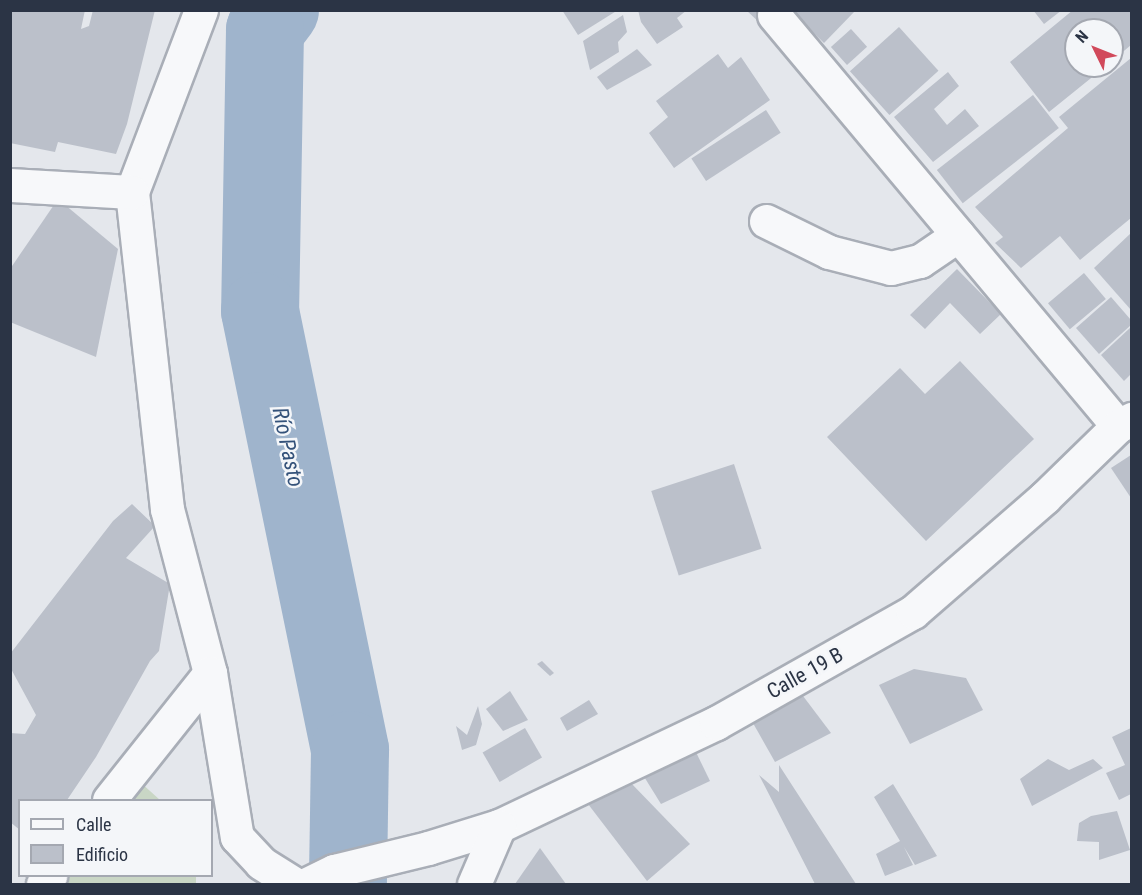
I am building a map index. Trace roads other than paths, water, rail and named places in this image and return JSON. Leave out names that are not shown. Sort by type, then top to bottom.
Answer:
[{"type":"street","points":[[201,10],[132,192],[167,509],[210,673],[237,837],[261,863],[295,885]]},
{"type":"street","points":[[774,15],[958,235],[1125,422]]},
{"type":"street","points":[[10,185],[132,192]]},
{"type":"street","points":[[766,220],[829,252],[891,268],[920,261],[958,235]]},
{"type":"street","name":"Calle 19 B","points":[[321,878],[499,826],[716,723],[913,612],[1044,498],[1125,422]]},
{"type":"street","points":[[111,799],[210,673]]},
{"type":"street","points":[[474,885],[499,826]]},
{"type":"waterway","name":"Río Pasto","points":[[280,10],[265,30],[260,311],[350,750],[348,884]]}]
